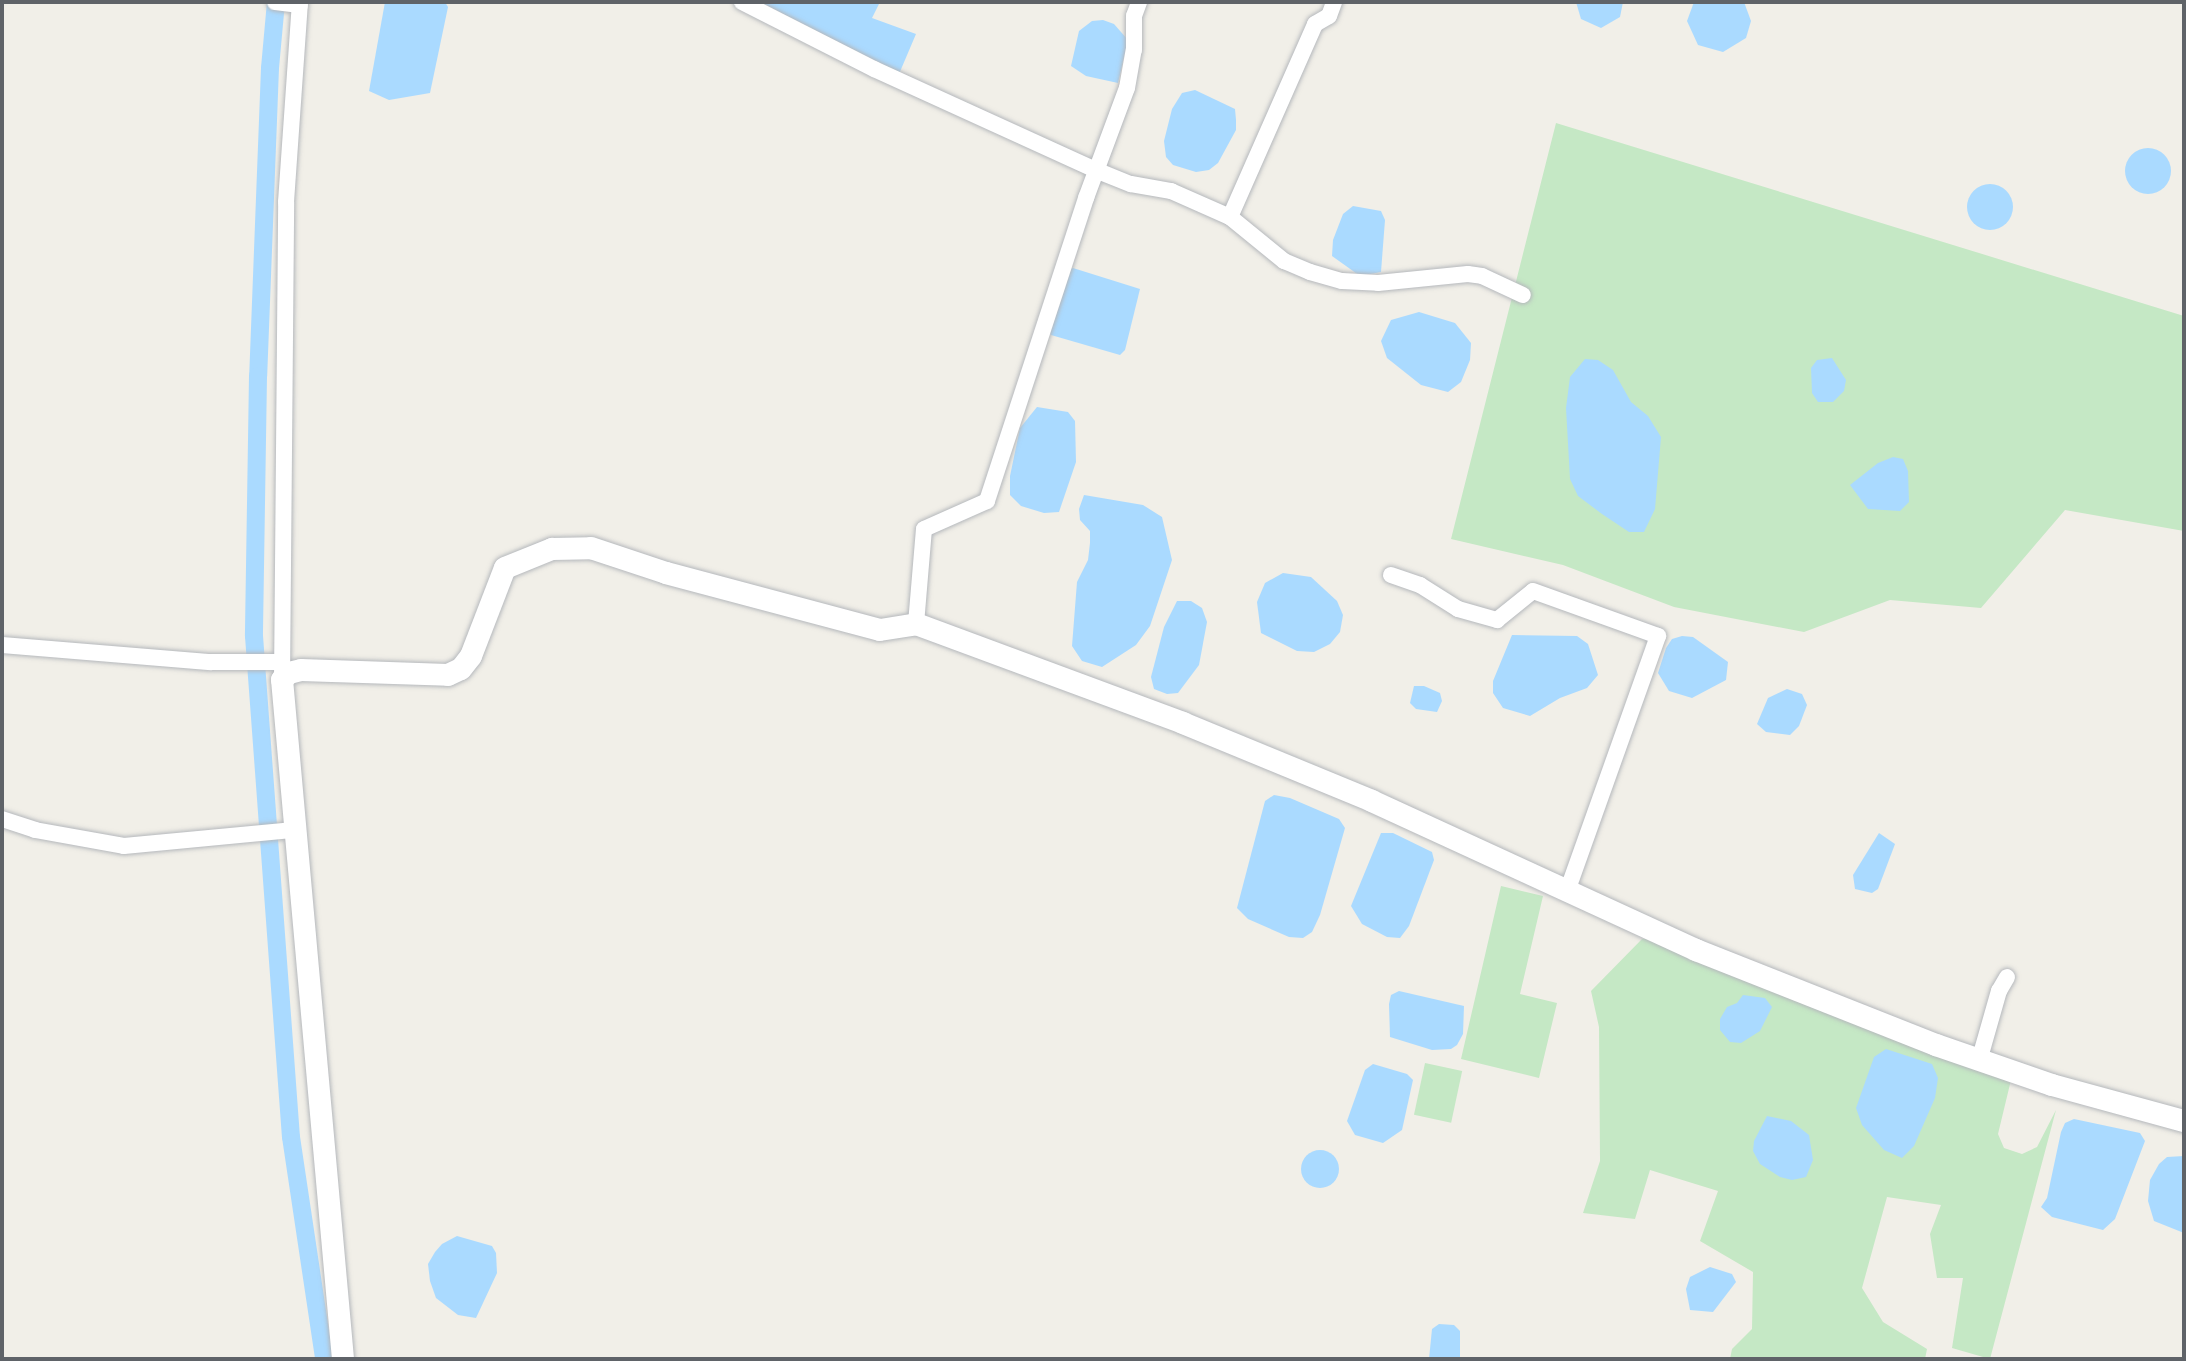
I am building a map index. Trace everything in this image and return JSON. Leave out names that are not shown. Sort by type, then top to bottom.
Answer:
[{"type":"street","points":[[275,2],[300,3],[286,202],[282,671],[343,1359]]},
{"type":"street","points":[[742,2],[874,69],[1098,171],[1131,184],[1171,191],[1230,217],[1284,261],[1327,277],[1378,283],[1468,274],[1482,276],[1523,295]]},
{"type":"street","points":[[916,624],[924,529],[987,501],[1127,88],[1134,50],[1134,16],[1139,2]]},
{"type":"street","points":[[1230,217],[1315,24],[1329,16],[1334,2]]},
{"type":"street","points":[[2,645],[211,662],[289,673],[301,670],[448,675],[461,669],[471,656],[505,568],[552,549],[591,548],[666,573],[880,630],[916,624],[1183,723],[1372,801],[1696,950],[1979,1061],[2116,1104],[2184,1121]]},
{"type":"street","points":[[1391,575],[1420,585],[1458,609],[1497,620],[1533,591],[1658,636],[1567,891]]},
{"type":"street","points":[[2,819],[35,830],[124,846],[294,830]]},
{"type":"street","points":[[1979,1061],[1999,991],[2007,977]]},
{"type":"green space","points":[[1556,123],[2184,316],[2184,531],[2065,510],[1981,608],[1890,600],[1804,632],[1674,607],[1563,565],[1451,539]]},
{"type":"green space","points":[[1501,886],[1543,896],[1520,994],[1557,1003],[1539,1078],[1461,1059]]},
{"type":"green space","points":[[1657,938],[2011,1080],[1998,1134],[2004,1148],[2022,1154],[2037,1147],[2056,1110],[1990,1359],[1952,1348],[1963,1278],[1937,1278],[1930,1234],[1941,1205],[1887,1197],[1862,1288],[1883,1322],[1927,1349],[1925,1359],[1730,1359],[1732,1349],[1752,1329],[1753,1272],[1700,1241],[1718,1191],[1650,1170],[1635,1219],[1583,1213],[1600,1161],[1599,1027],[1591,991],[1642,939]]},
{"type":"green space","points":[[1425,1063],[1462,1071],[1451,1123],[1414,1115]]},
{"type":"water","points":[[385,2],[445,2],[448,7],[430,93],[389,100],[369,91]]},
{"type":"water","points":[[760,2],[880,2],[872,18],[916,34],[899,74]]},
{"type":"water","points":[[1576,2],[1623,2],[1620,17],[1601,28],[1581,19]]},
{"type":"water","points":[[1694,2],[1744,2],[1751,21],[1746,38],[1723,52],[1698,45],[1687,21]]},
{"type":"water","points":[[1103,20],[1114,24],[1128,40],[1118,83],[1086,76],[1071,66],[1079,31],[1092,21]]},
{"type":"water","points":[[1195,90],[1235,109],[1236,120],[1236,130],[1218,163],[1209,170],[1196,172],[1173,165],[1166,157],[1164,141],[1172,109],[1182,93]]},
{"type":"water","points":[[2148,148],[2164,155],[2171,171],[2164,187],[2148,194],[2132,187],[2125,171],[2132,155]]},
{"type":"water","points":[[1990,184],[2006,191],[2013,207],[2006,223],[1990,230],[1974,223],[1967,207],[1974,191]]},
{"type":"water","points":[[1353,206],[1381,211],[1385,220],[1381,272],[1360,276],[1332,256],[1333,240],[1343,214]]},
{"type":"water","points":[[1073,268],[1140,289],[1125,350],[1120,355],[1051,335],[1049,330],[1067,271]]},
{"type":"water","points":[[1419,312],[1455,323],[1471,343],[1470,360],[1461,382],[1448,392],[1421,385],[1387,358],[1381,341],[1391,320]]},
{"type":"water","points":[[1832,358],[1846,380],[1844,391],[1833,402],[1818,402],[1812,393],[1811,368],[1817,360]]},
{"type":"water","points":[[1585,359],[1598,360],[1613,370],[1631,402],[1648,416],[1661,437],[1655,509],[1644,532],[1629,532],[1602,514],[1578,496],[1570,479],[1566,408],[1570,377]]},
{"type":"water","points":[[1037,407],[1068,412],[1075,421],[1076,462],[1059,512],[1044,513],[1021,506],[1010,495],[1010,476],[1020,428]]},
{"type":"water","points":[[1893,457],[1903,459],[1908,471],[1909,502],[1900,511],[1868,509],[1850,485],[1878,463]]},
{"type":"water","points":[[1084,495],[1143,505],[1162,517],[1172,560],[1150,626],[1136,645],[1102,667],[1082,661],[1072,646],[1077,582],[1088,560],[1090,543],[1090,531],[1080,520],[1079,509]]},
{"type":"water","points":[[1283,573],[1311,577],[1337,601],[1343,615],[1340,632],[1330,644],[1314,652],[1297,651],[1261,633],[1257,602],[1265,583]]},
{"type":"water","points":[[1177,601],[1191,601],[1202,608],[1207,622],[1199,665],[1178,693],[1167,694],[1154,689],[1151,677],[1164,627]]},
{"type":"water","points":[[1512,635],[1577,636],[1588,644],[1598,675],[1587,688],[1560,698],[1530,716],[1503,708],[1493,693],[1493,681]]},
{"type":"water","points":[[1693,637],[1728,662],[1726,680],[1692,698],[1669,691],[1658,673],[1666,648],[1672,639]]},
{"type":"water","points":[[1414,686],[1424,686],[1440,693],[1442,701],[1437,712],[1416,709],[1410,703]]},
{"type":"water","points":[[1787,689],[1802,694],[1807,705],[1799,726],[1790,735],[1766,732],[1757,724],[1768,698]]},
{"type":"water","points":[[1274,795],[1290,798],[1339,819],[1345,828],[1320,915],[1312,932],[1303,938],[1289,937],[1248,919],[1237,908],[1265,801]]},
{"type":"water","points":[[1381,833],[1393,833],[1432,852],[1434,860],[1409,926],[1400,938],[1387,937],[1362,924],[1351,906]]},
{"type":"water","points":[[1879,833],[1895,844],[1878,889],[1872,893],[1855,889],[1853,875]]},
{"type":"water","points":[[1399,991],[1464,1006],[1463,1034],[1457,1045],[1451,1049],[1432,1050],[1390,1037],[1389,1004],[1391,995]]},
{"type":"water","points":[[1743,995],[1765,998],[1772,1007],[1760,1031],[1741,1043],[1730,1042],[1720,1030],[1720,1019],[1727,1007],[1737,1003]]},
{"type":"water","points":[[1886,1049],[1932,1064],[1938,1078],[1935,1098],[1914,1146],[1902,1158],[1884,1150],[1862,1125],[1856,1108],[1874,1057]]},
{"type":"water","points":[[1373,1064],[1407,1074],[1413,1080],[1402,1130],[1383,1143],[1355,1135],[1347,1121],[1365,1070]]},
{"type":"water","points":[[1767,1116],[1791,1121],[1809,1135],[1813,1160],[1806,1177],[1792,1180],[1780,1177],[1760,1164],[1753,1151],[1754,1141]]},
{"type":"water","points":[[2074,1119],[2140,1133],[2145,1141],[2115,1219],[2103,1230],[2052,1217],[2041,1207],[2047,1198],[2061,1132],[2065,1123]]},
{"type":"water","points":[[1320,1150],[1333,1156],[1339,1169],[1333,1182],[1320,1188],[1307,1182],[1301,1169],[1307,1156]]},
{"type":"water","points":[[2184,1156],[2184,1233],[2154,1221],[2148,1201],[2150,1180],[2159,1164],[2167,1157]]},
{"type":"water","points":[[457,1236],[492,1246],[496,1253],[497,1273],[476,1318],[458,1315],[436,1298],[430,1281],[428,1264],[435,1252]]},
{"type":"water","points":[[1710,1267],[1732,1274],[1736,1282],[1713,1312],[1690,1310],[1686,1289],[1690,1277]]},
{"type":"water","points":[[1439,1324],[1454,1325],[1460,1331],[1460,1359],[1429,1359],[1432,1329]]},
{"type":"waterway","points":[[276,2],[270,68],[258,376],[254,636],[291,1137],[324,1359]]}]
